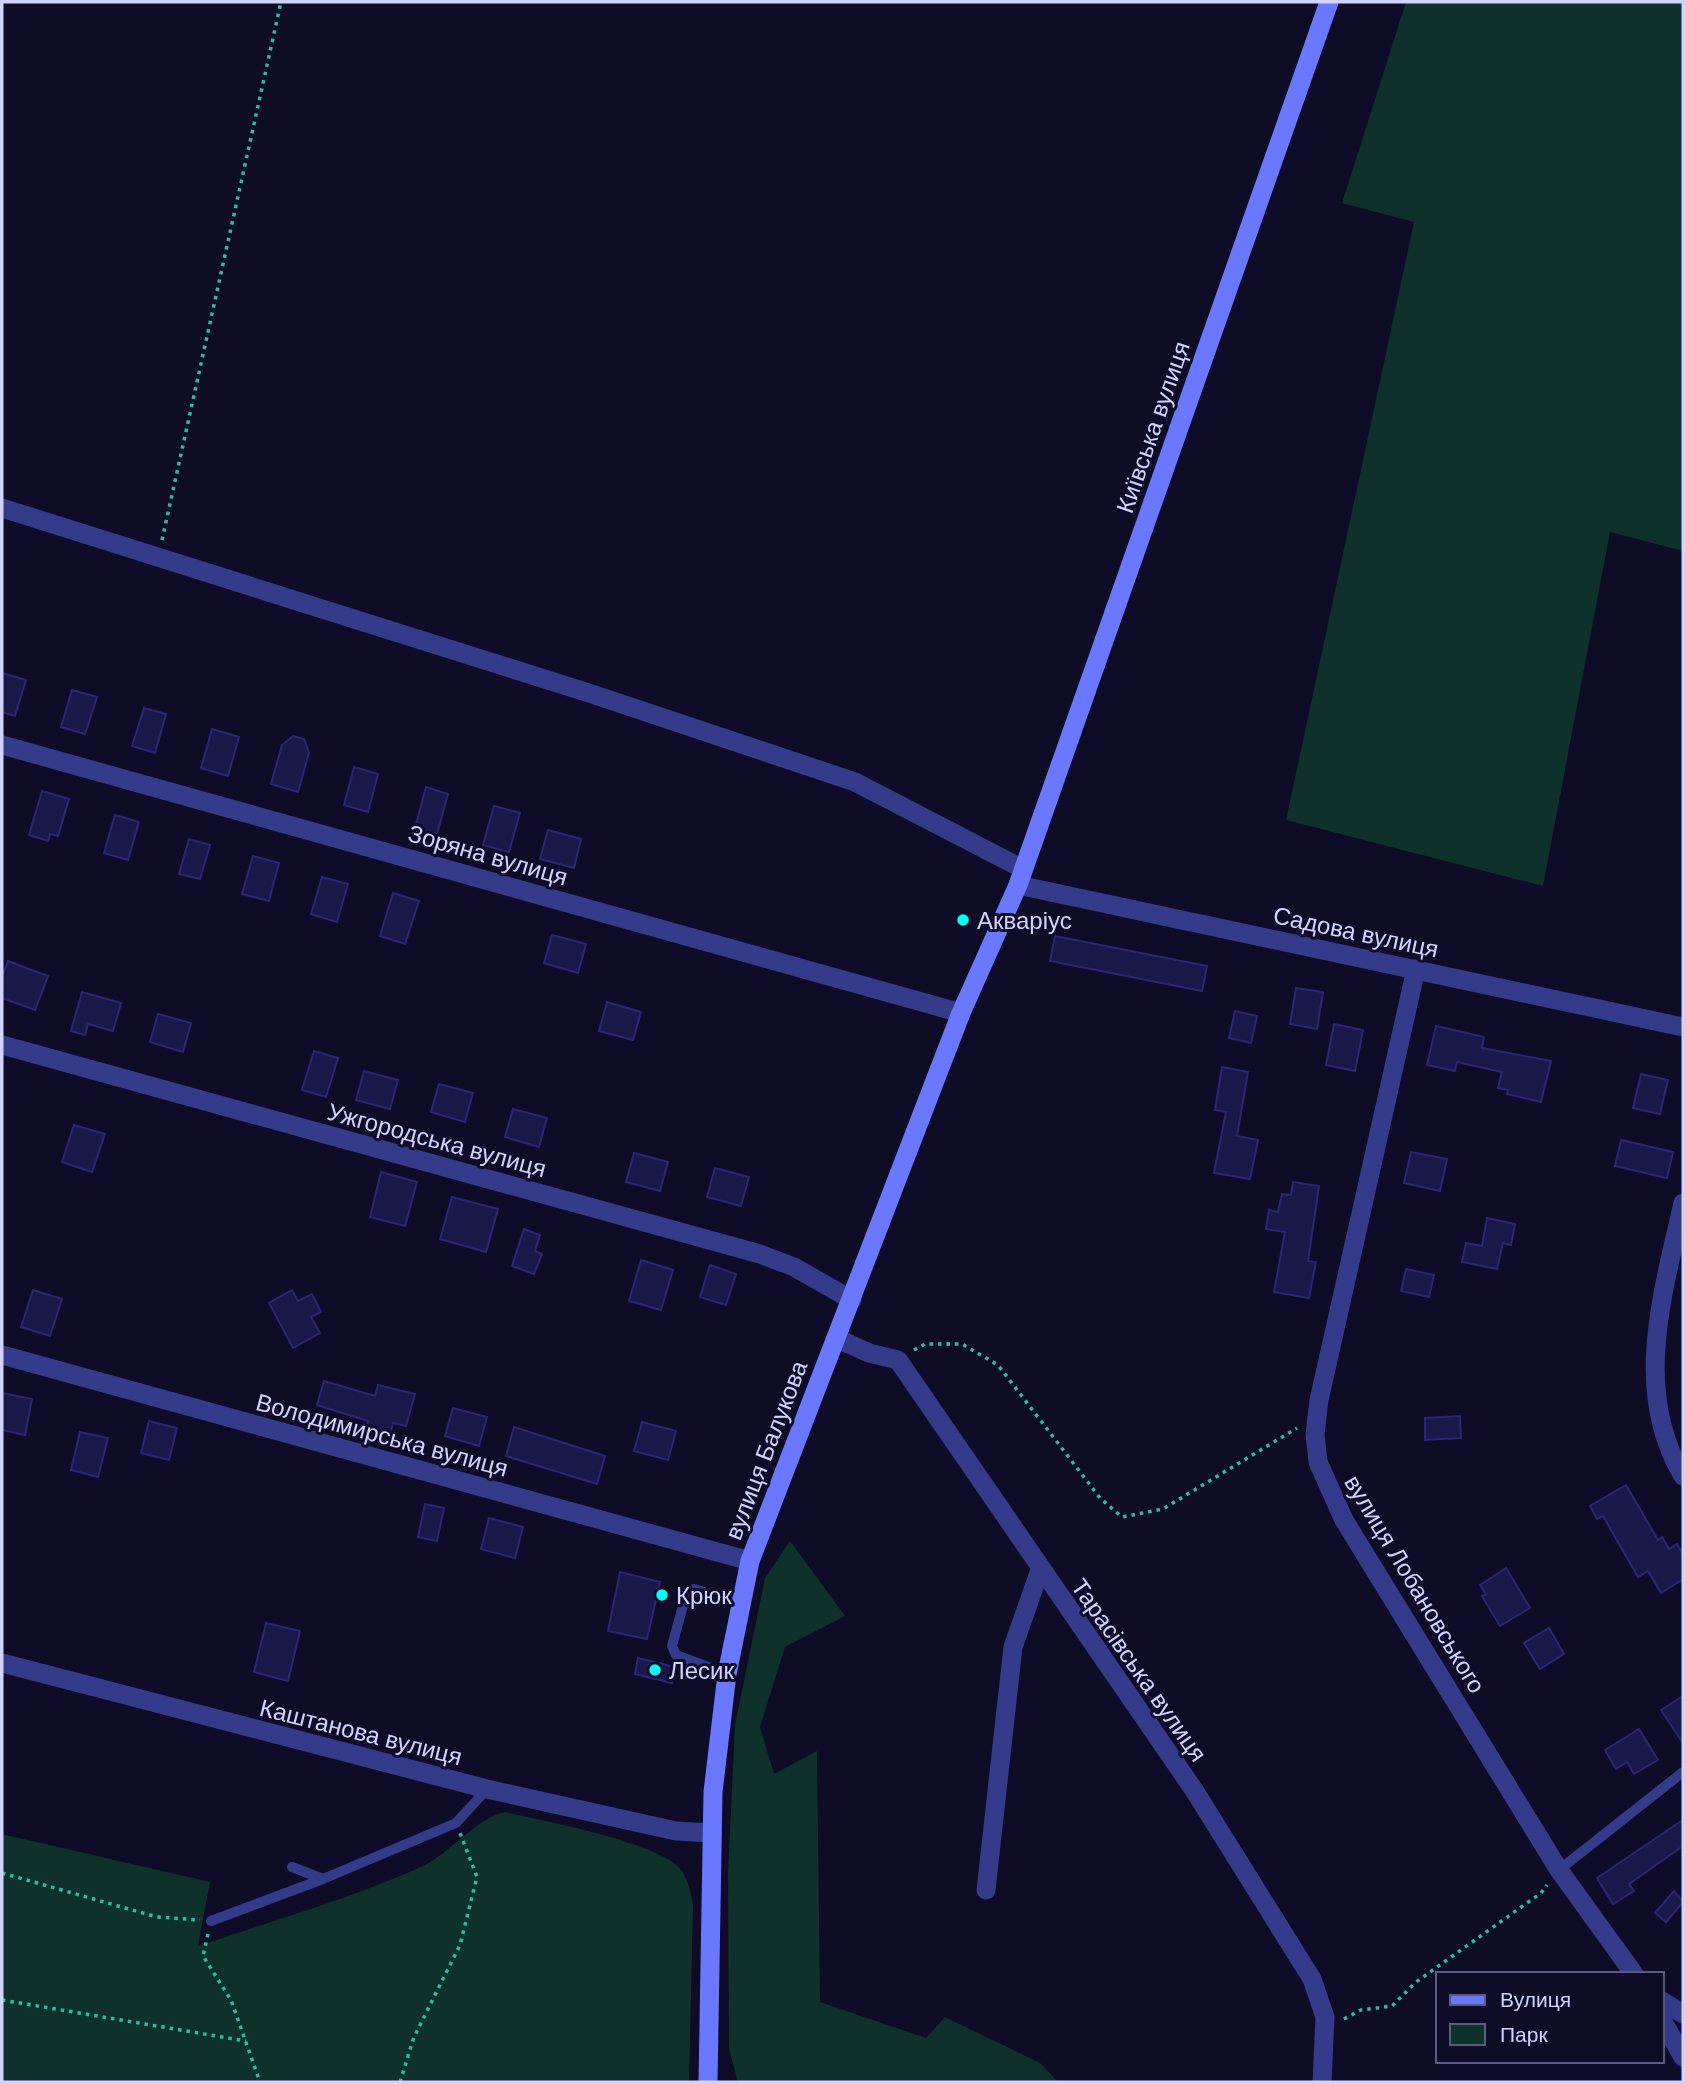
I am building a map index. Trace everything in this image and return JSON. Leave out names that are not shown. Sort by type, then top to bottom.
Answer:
[{"type":"main road","name":"Київська вулиця","points":[[1020,877],[1329,2]]},
{"type":"main road","name":"вулиця Балукова","points":[[708,2082],[712,1833],[718,1737],[727,1674],[750,1561],[961,1013],[1020,877]]},
{"type":"street","name":"Садова вулиця","points":[[2,508],[159,555],[592,694],[855,782],[1020,877],[1416,969],[1683,1027]]},
{"type":"street","name":"Зоряна вулиця","points":[[2,745],[961,1013]]},
{"type":"street","name":"вулиця Лобановського","points":[[1416,969],[1317,1416],[1315,1434],[1318,1462],[1344,1520],[1559,1870],[1633,1972]]},
{"type":"street","name":"Ужгородська вулиця","points":[[2,1045],[760,1254],[794,1267],[852,1300]]},
{"type":"street","points":[[1683,1203],[1661,1302],[1654,1377],[1664,1436],[1683,1476]]},
{"type":"street","points":[[836,1338],[869,1353],[898,1360]]},
{"type":"street","name":"Володимирська вулиця","points":[[2,1355],[750,1561]]},
{"type":"street","name":"Тарасівська вулиця","points":[[898,1360],[1040,1570],[1194,1790],[1312,1979],[1325,2017],[1322,2082]]},
{"type":"street","points":[[986,1890],[1013,1647],[1040,1570]]},
{"type":"street","name":"Каштанова вулиця","points":[[2,1663],[487,1789],[676,1831],[712,1833]]},
{"type":"street","points":[[1664,2002],[1683,2014]]},
{"type":"street","points":[[1664,2024],[1683,2057]]},
{"type":"lane","points":[[727,1674],[676,1655],[672,1646],[687,1591],[694,1589],[740,1603]]},
{"type":"lane","points":[[1559,1870],[1683,1772]]},
{"type":"lane","points":[[211,1921],[323,1879],[456,1823],[487,1789]]},
{"type":"lane","points":[[292,1867],[323,1879]]},
{"type":"path","points":[[159,555],[281,2]]},
{"type":"path","points":[[898,1360],[925,1344],[962,1344],[998,1365],[1100,1498],[1122,1517],[1163,1509],[1317,1416]]},
{"type":"path","points":[[400,2082],[414,2037],[460,1945],[477,1877],[456,1823]]},
{"type":"path","points":[[1324,2031],[1360,2010],[1392,2006],[1416,1982],[1541,1893],[1559,1870]]},
{"type":"path","points":[[2,1873],[157,1917],[211,1921],[203,1955],[231,2000],[260,2082]]},
{"type":"path","points":[[2,2000],[246,2041]]},
{"type":"green space","points":[[1406,2],[1683,2],[1683,551],[1610,532],[1543,886],[1286,820],[1414,222],[1342,203]]},
{"type":"green space","points":[[790,1541],[845,1616],[785,1647],[760,1727],[774,1774],[817,1751],[820,2002],[926,2038],[945,2017],[1040,2063],[1058,2082],[738,2082],[729,2049],[728,1873],[735,1725],[765,1578]]},
{"type":"green space","points":[[505,1812],[627,1842],[670,1861],[682,1871],[693,1906],[689,2082],[2,2082],[2,1834],[210,1882],[198,1946],[394,1879],[432,1861],[472,1829]]},
{"type":"building","points":[[2,673],[26,680],[15,716],[2,712]]},
{"type":"building","points":[[72,690],[97,697],[85,734],[61,727]]},
{"type":"building","points":[[144,708],[166,714],[155,753],[132,746]]},
{"type":"building","points":[[212,729],[239,737],[228,776],[201,768]]},
{"type":"building","points":[[293,736],[304,739],[309,753],[298,792],[271,784],[282,745]]},
{"type":"building","points":[[354,767],[378,774],[368,812],[344,805]]},
{"type":"building","points":[[426,787],[448,794],[437,834],[415,828]]},
{"type":"building","points":[[42,791],[69,799],[58,836],[50,834],[48,841],[29,835]]},
{"type":"building","points":[[494,806],[520,813],[509,852],[483,845]]},
{"type":"building","points":[[115,815],[139,822],[128,860],[104,853]]},
{"type":"building","points":[[548,830],[581,839],[574,868],[540,859]]},
{"type":"building","points":[[189,839],[210,845],[200,879],[179,874]]},
{"type":"building","points":[[253,856],[279,863],[269,901],[242,894]]},
{"type":"building","points":[[322,877],[348,884],[337,922],[311,914]]},
{"type":"building","points":[[393,893],[419,901],[405,944],[380,936]]},
{"type":"building","points":[[552,935],[586,944],[578,973],[544,963]]},
{"type":"building","points":[[1055,936],[1207,966],[1202,991],[1050,961]]},
{"type":"building","points":[[8,961],[48,976],[35,1010],[2,998],[2,977]]},
{"type":"building","points":[[1296,988],[1323,992],[1317,1029],[1290,1024]]},
{"type":"building","points":[[82,992],[121,1003],[113,1031],[88,1024],[85,1035],[71,1031]]},
{"type":"building","points":[[607,1002],[641,1012],[633,1040],[599,1031]]},
{"type":"building","points":[[1235,1011],[1257,1016],[1251,1043],[1229,1038]]},
{"type":"building","points":[[158,1014],[191,1023],[183,1052],[150,1042]]},
{"type":"building","points":[[1334,1024],[1363,1030],[1355,1071],[1326,1065]]},
{"type":"building","points":[[1436,1026],[1484,1037],[1482,1048],[1551,1061],[1541,1102],[1507,1094],[1508,1090],[1498,1088],[1502,1072],[1457,1062],[1455,1071],[1427,1065]]},
{"type":"building","points":[[314,1051],[338,1058],[326,1097],[302,1090]]},
{"type":"building","points":[[1222,1067],[1248,1072],[1237,1136],[1258,1140],[1250,1179],[1214,1173],[1226,1112],[1215,1110]]},
{"type":"building","points":[[364,1071],[398,1080],[390,1109],[356,1100]]},
{"type":"building","points":[[1641,1074],[1668,1080],[1660,1114],[1633,1108]]},
{"type":"building","points":[[439,1084],[473,1093],[465,1122],[431,1112]]},
{"type":"building","points":[[513,1109],[547,1118],[539,1147],[505,1137]]},
{"type":"building","points":[[74,1125],[105,1134],[92,1172],[62,1162]]},
{"type":"building","points":[[1621,1140],[1673,1152],[1667,1178],[1615,1166]]},
{"type":"building","points":[[1411,1152],[1447,1159],[1440,1191],[1404,1183]]},
{"type":"building","points":[[634,1153],[668,1162],[660,1191],[626,1182]]},
{"type":"building","points":[[715,1168],[749,1177],[741,1206],[707,1197]]},
{"type":"building","points":[[381,1172],[417,1182],[405,1226],[370,1217]]},
{"type":"building","points":[[1293,1182],[1319,1186],[1308,1261],[1316,1262],[1309,1298],[1274,1292],[1285,1232],[1266,1229],[1269,1210],[1278,1212],[1282,1194],[1291,1195]]},
{"type":"building","points":[[452,1197],[498,1209],[486,1252],[440,1239]]},
{"type":"building","points":[[1487,1218],[1515,1224],[1511,1245],[1503,1243],[1497,1269],[1462,1262],[1466,1243],[1482,1246]]},
{"type":"building","points":[[524,1229],[540,1235],[535,1251],[542,1254],[534,1274],[512,1266]]},
{"type":"building","points":[[641,1260],[673,1270],[661,1310],[629,1301]]},
{"type":"building","points":[[710,1265],[736,1274],[726,1305],[700,1297]]},
{"type":"building","points":[[1406,1269],[1434,1275],[1429,1297],[1401,1291]]},
{"type":"building","points":[[33,1290],[62,1299],[50,1336],[21,1327]]},
{"type":"building","points":[[292,1290],[298,1301],[312,1294],[321,1312],[311,1317],[320,1333],[293,1348],[269,1303]]},
{"type":"building","points":[[324,1381],[375,1396],[378,1385],[415,1394],[406,1426],[393,1423],[391,1431],[367,1425],[368,1421],[317,1405]]},
{"type":"building","points":[[2,1393],[32,1399],[25,1435],[2,1430]]},
{"type":"building","points":[[453,1408],[487,1417],[479,1446],[445,1436]]},
{"type":"building","points":[[1460,1416],[1461,1438],[1425,1440],[1425,1418]]},
{"type":"building","points":[[149,1421],[177,1428],[169,1460],[141,1453]]},
{"type":"building","points":[[642,1422],[676,1431],[668,1460],[634,1451]]},
{"type":"building","points":[[514,1427],[605,1456],[597,1484],[506,1456]]},
{"type":"building","points":[[80,1432],[108,1438],[98,1477],[71,1470]]},
{"type":"building","points":[[1626,1485],[1658,1540],[1662,1537],[1669,1549],[1677,1544],[1683,1555],[1683,1579],[1661,1593],[1648,1571],[1638,1577],[1603,1516],[1597,1519],[1590,1506]]},
{"type":"building","points":[[425,1504],[444,1508],[437,1541],[418,1537]]},
{"type":"building","points":[[489,1518],[523,1527],[515,1558],[481,1549]]},
{"type":"building","points":[[1506,1568],[1530,1608],[1500,1626],[1482,1596],[1486,1594],[1480,1585]]},
{"type":"building","points":[[620,1572],[660,1582],[647,1639],[608,1631]]},
{"type":"building","points":[[266,1623],[300,1631],[288,1681],[254,1672]]},
{"type":"building","points":[[1549,1628],[1564,1654],[1540,1669],[1524,1643]]},
{"type":"building","name":"Лесик","points":[[638,1658],[675,1667],[672,1683],[635,1674]]},
{"type":"building","points":[[1683,1696],[1683,1743],[1661,1710]]},
{"type":"building","points":[[1639,1729],[1658,1760],[1634,1774],[1627,1762],[1616,1769],[1605,1750]]},
{"type":"building","points":[[1683,1820],[1683,1846],[1629,1884],[1634,1891],[1613,1904],[1597,1878]]},
{"type":"building","points":[[1674,1891],[1683,1902],[1666,1922],[1655,1913]]},
{"type":"place","name":"Акваріус","points":[[963,920]]},
{"type":"place","name":"Крюк","points":[[662,1595]]},
{"type":"place","name":"Лесик","points":[[655,1670]]}]
